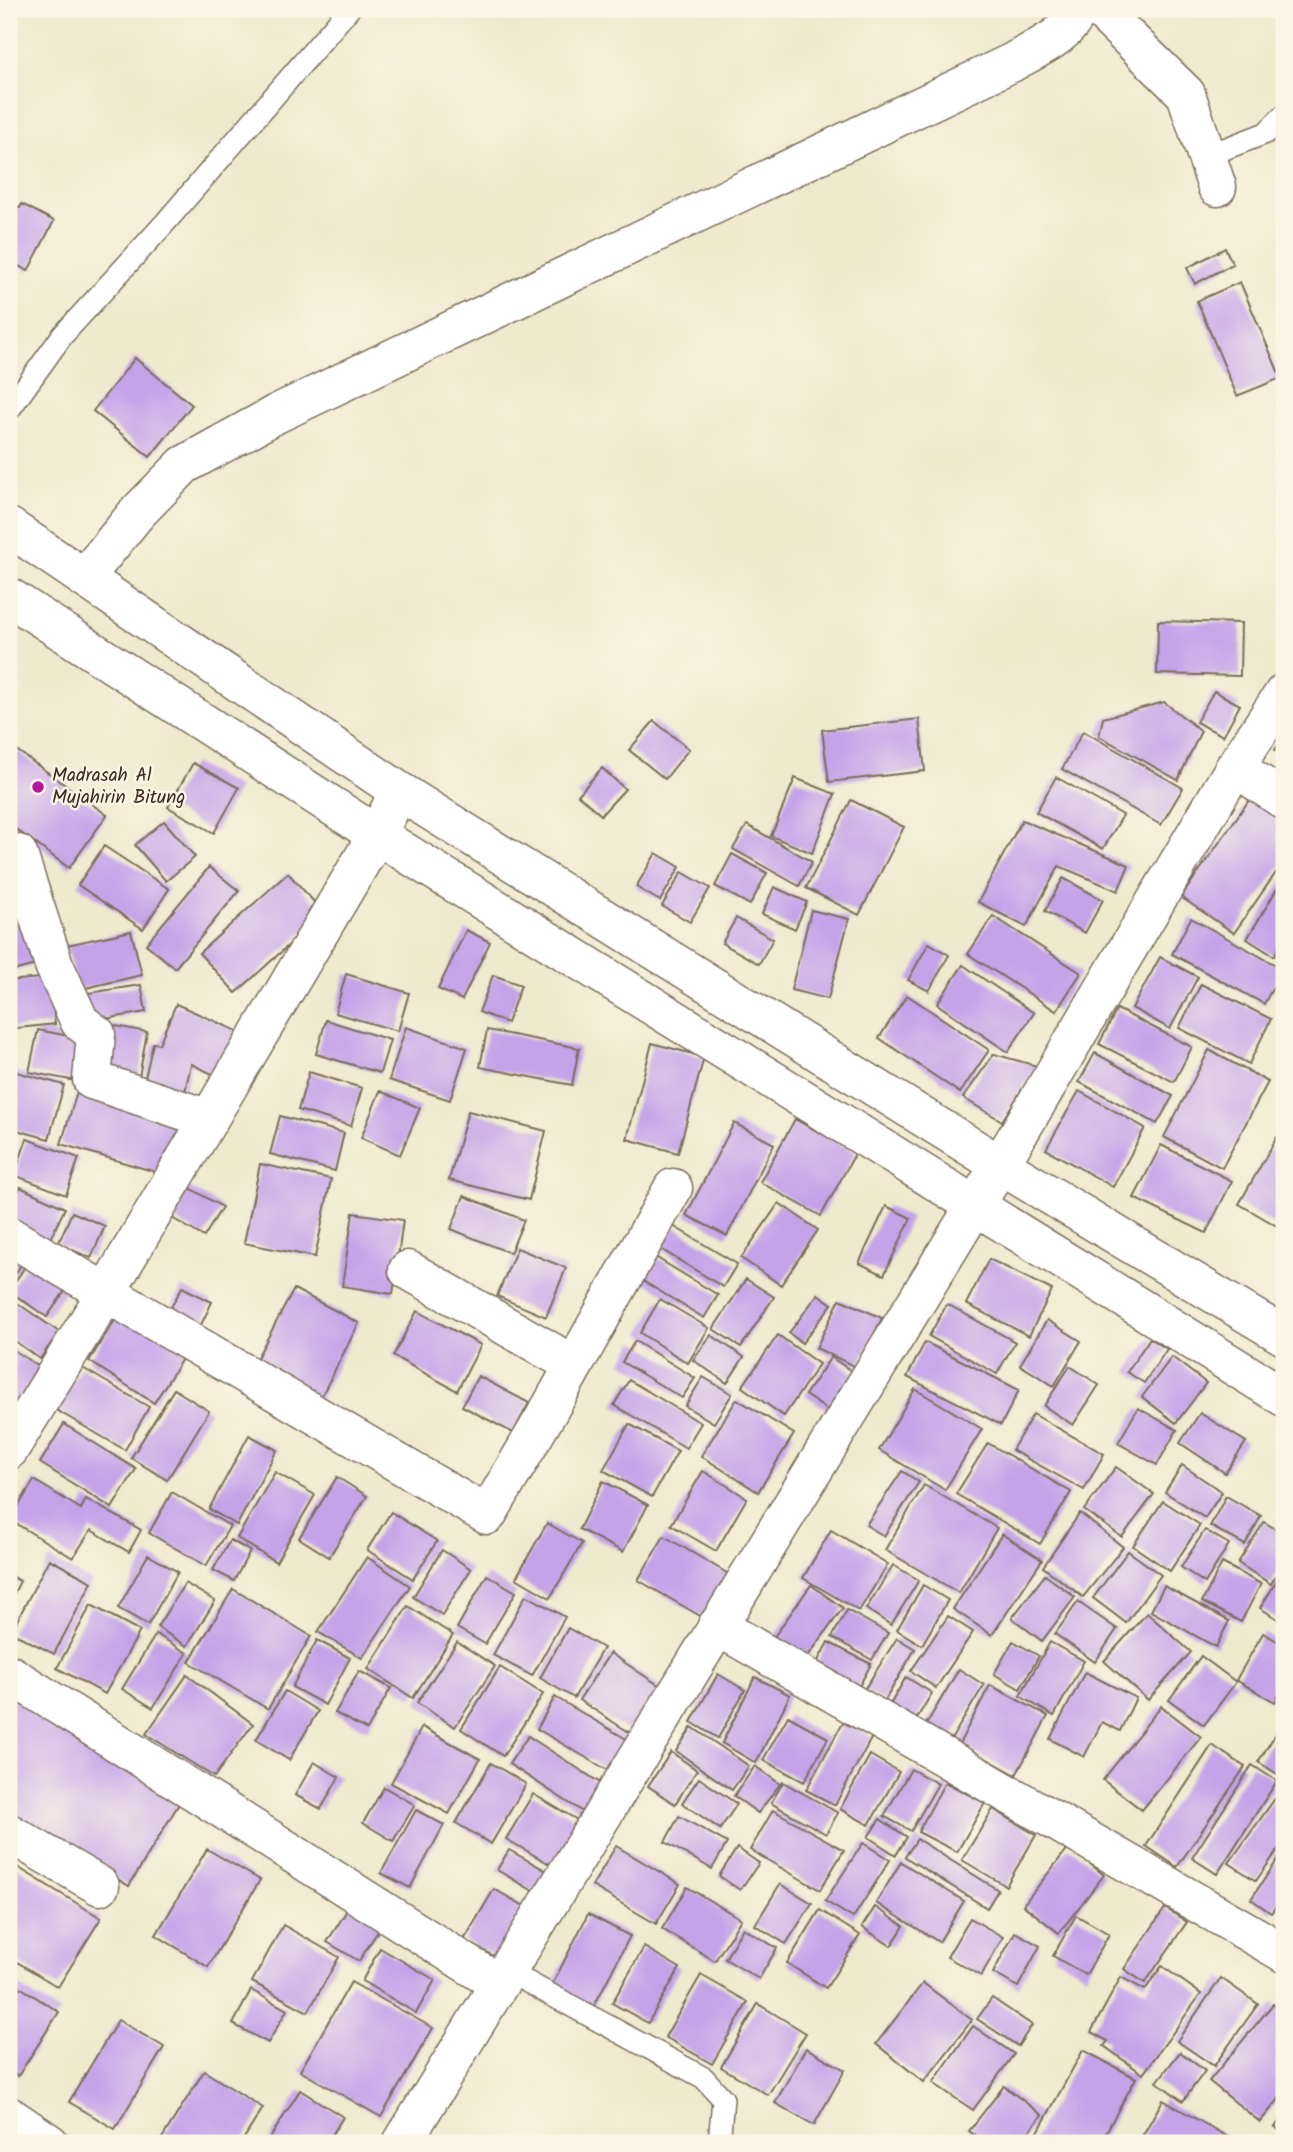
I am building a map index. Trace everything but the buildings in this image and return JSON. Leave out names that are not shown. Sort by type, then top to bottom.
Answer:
[{"type":"street","points":[[84,578],[136,513],[184,465],[275,414],[1011,63],[1058,36],[1079,9]]},
{"type":"street","points":[[1099,9],[1186,94],[1211,171]]},
{"type":"street","points":[[9,527],[399,791],[1000,1165],[1284,1336]]},
{"type":"street","points":[[9,597],[377,835],[1284,1397]]},
{"type":"street","points":[[402,2143],[1000,1165],[1235,767],[1284,693]]},
{"type":"street","points":[[1235,767],[1284,800]]},
{"type":"street","points":[[9,1450],[209,1119],[377,835],[399,791]]},
{"type":"street","points":[[18,854],[54,965],[80,1023],[96,1034],[92,1080],[209,1119]]},
{"type":"street","points":[[9,1236],[487,1515],[673,1188]]},
{"type":"street","points":[[408,1270],[574,1365]]},
{"type":"street","points":[[717,1626],[1284,1954]]},
{"type":"street","points":[[9,1674],[503,1978]]},
{"type":"street","points":[[9,1833],[100,1886]]},
{"type":"street","points":[[9,2116],[49,2143]]},
{"type":"lane","points":[[9,410],[62,336],[165,223],[349,9]]},
{"type":"lane","points":[[1211,171],[1266,134],[1284,115]]},
{"type":"lane","points":[[503,1978],[704,2078],[723,2099],[719,2143]]},
{"type":"place","name":"Madrasah Al Mujahirin Bitung","points":[[38,787]]}]
